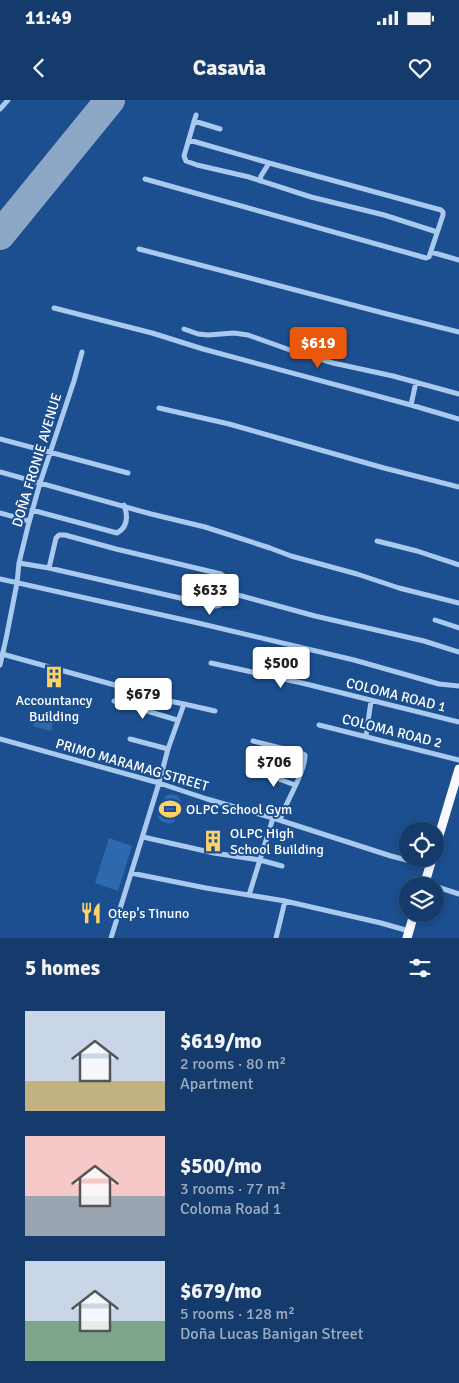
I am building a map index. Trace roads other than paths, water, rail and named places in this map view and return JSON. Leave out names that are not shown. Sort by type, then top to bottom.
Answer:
[{"type":"highway","points":[[443,822],[459,770]]},
{"type":"highway","points":[[408,935],[412,922]]},
{"type":"street","points":[[0,109],[8,100]]},
{"type":"street","points":[[220,129],[195,118],[184,156],[186,161],[249,177],[311,197],[384,215],[437,232]]},
{"type":"street","points":[[145,179],[425,258],[429,257],[443,215],[441,210],[188,140]]},
{"type":"street","points":[[260,181],[269,163]]},
{"type":"street","points":[[139,249],[459,332]]},
{"type":"street","points":[[431,252],[459,260]]},
{"type":"street","points":[[54,308],[152,333],[203,349],[459,419]]},
{"type":"street","points":[[184,329],[208,335],[234,333],[248,335],[333,363],[393,376],[459,394]]},
{"type":"street","name":"DOÑA FRONIE AVENUE","points":[[0,665],[17,584],[19,562],[29,521],[82,352]]},
{"type":"street","points":[[411,405],[416,382]]},
{"type":"street","points":[[159,408],[228,424],[459,487]]},
{"type":"street","points":[[0,439],[128,473]]},
{"type":"street","points":[[0,472],[205,527],[399,588],[459,603]]},
{"type":"street","points":[[32,510],[117,533],[125,523],[126,512],[124,506]]},
{"type":"street","points":[[0,513],[29,521]]},
{"type":"street","points":[[19,562],[215,606],[223,603],[227,592],[227,578],[221,574],[65,535],[59,535],[56,538],[49,568]]},
{"type":"street","points":[[378,542],[416,551],[459,565]]},
{"type":"street","points":[[0,579],[354,660],[439,684],[459,686]]},
{"type":"street","points":[[227,592],[324,618],[424,641],[459,652]]},
{"type":"street","points":[[436,620],[459,628]]},
{"type":"street","points":[[2,654],[151,695],[159,699],[215,711]]},
{"type":"street","name":"COLOMA ROAD 1","points":[[211,663],[302,683],[459,722]]},
{"type":"street","points":[[114,701],[177,720]]},
{"type":"street","points":[[366,736],[371,701]]},
{"type":"street","points":[[113,938],[168,749],[184,704]]},
{"type":"street","name":"COLOMA ROAD 2","points":[[319,725],[459,760]]},
{"type":"street","name":"PRIMO MARAMAG STREET","points":[[0,739],[159,783],[399,857]]},
{"type":"street","points":[[130,739],[168,749]]},
{"type":"street","points":[[253,741],[305,755],[305,760],[283,808],[280,820]]},
{"type":"street","points":[[260,772],[295,785]]},
{"type":"street","points":[[249,895],[273,818]]},
{"type":"street","points":[[143,838],[260,860],[282,866]]},
{"type":"street","points":[[131,873],[285,901],[381,923],[408,935]]},
{"type":"street","points":[[444,890],[459,894]]},
{"type":"street","points":[[276,938],[285,901]]},
{"type":"place","name":"Accountancy Building","points":[[54,677]]},
{"type":"place","name":"OLPC School Gym","points":[[170,809]]},
{"type":"place","name":"OLPC High School Building","points":[[213,841]]},
{"type":"place","name":"Otep's Tinuno","points":[[91,913]]}]
